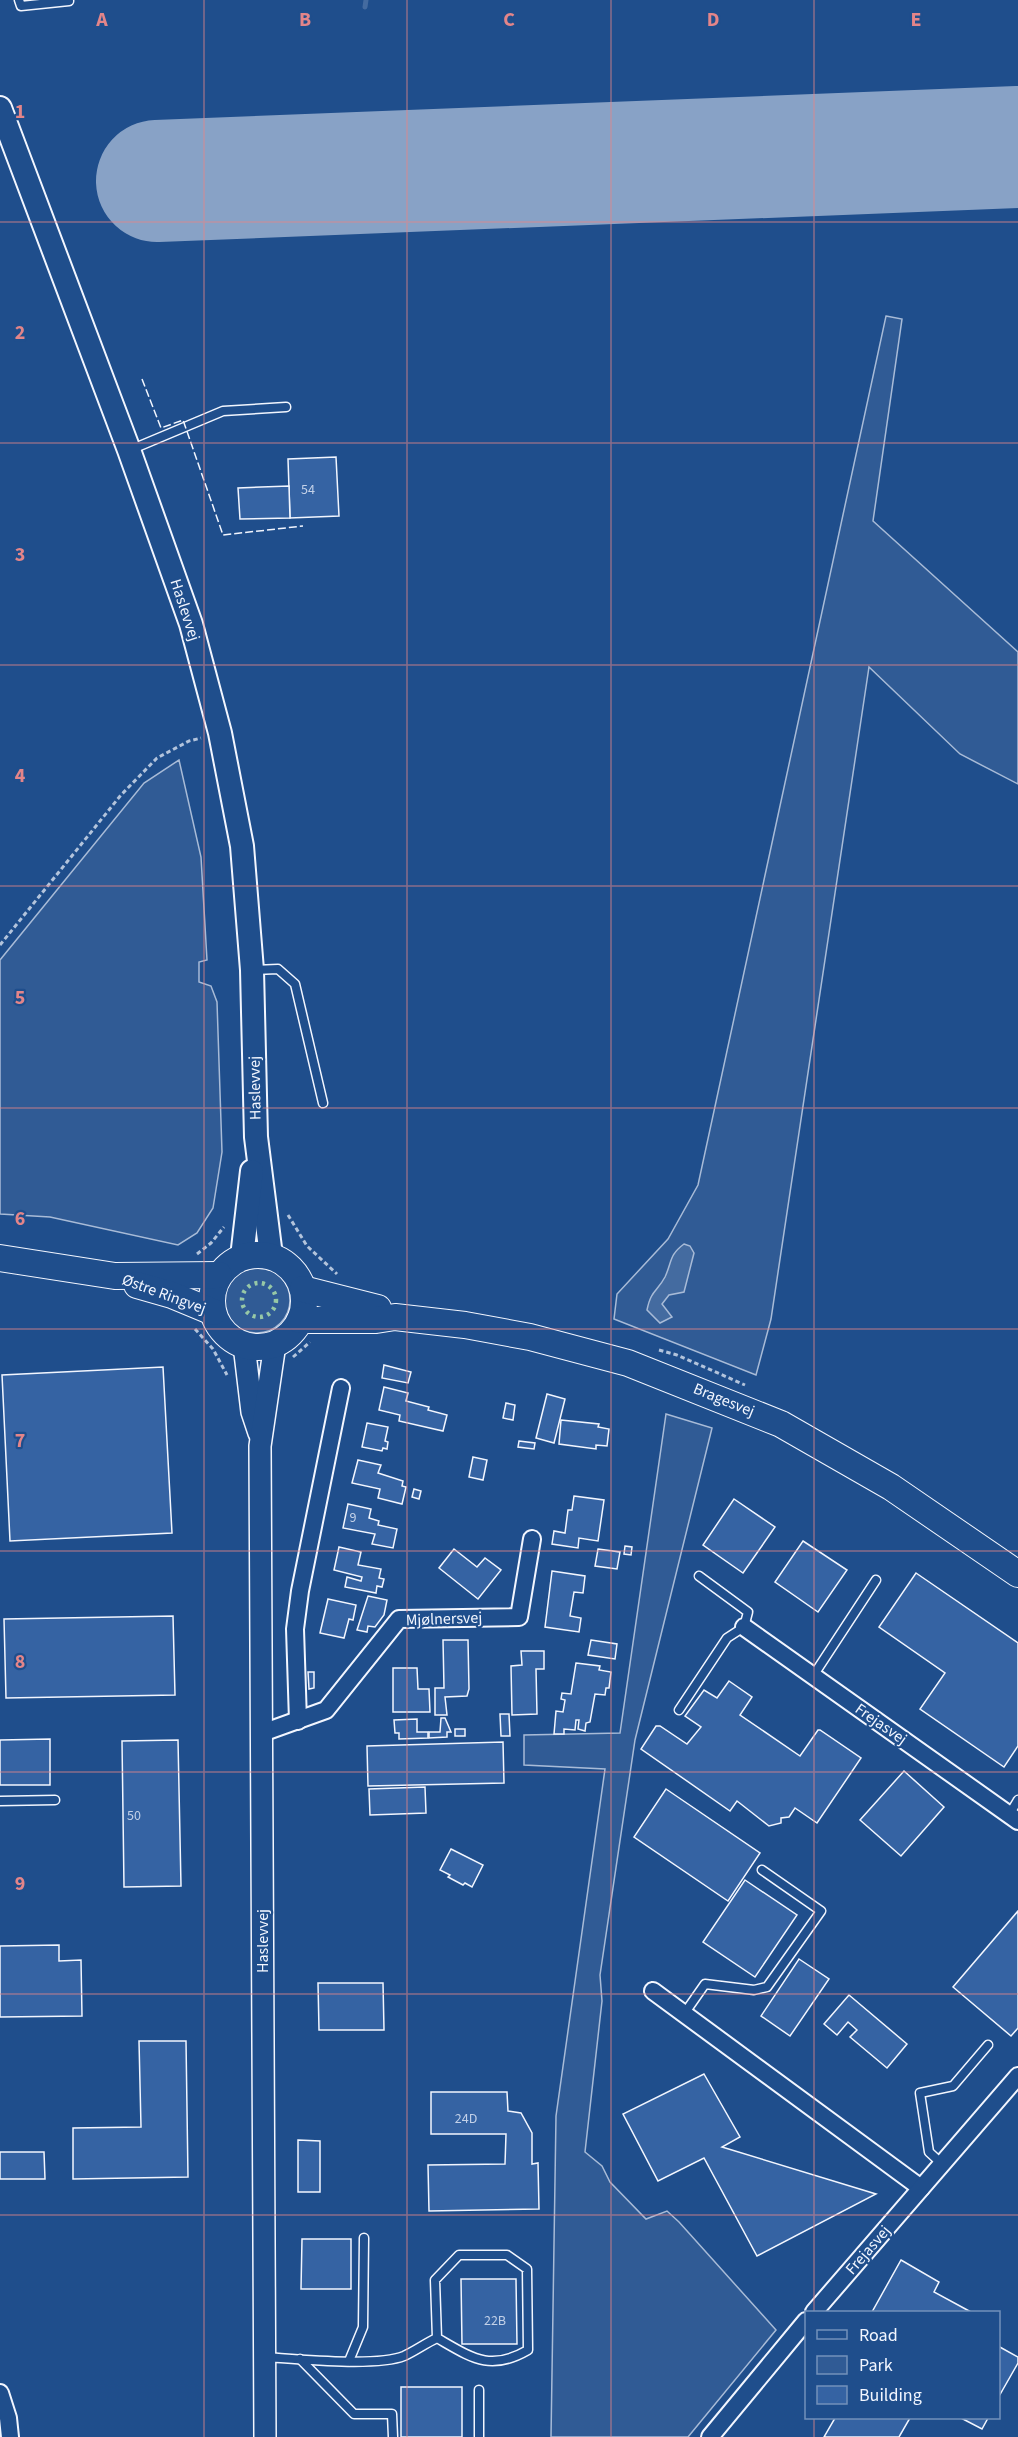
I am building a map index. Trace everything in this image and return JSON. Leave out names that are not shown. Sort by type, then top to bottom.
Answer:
[{"type":"main road","name":"Haslevvej","points":[[0,108],[129,450],[191,624],[220,733],[242,846],[252,970],[256,1137],[271,1256]]},
{"type":"main road","name":"Haslevvej","points":[[242,1257],[256,1137]]},
{"type":"main road","points":[[256,1254],[271,1256],[285,1263],[296,1274],[303,1289],[305,1302],[307,1330],[290,1335],[283,1352],[244,1345],[222,1330],[213,1312],[211,1299],[219,1275],[229,1264],[242,1257],[256,1254]]},
{"type":"main road","name":"Østre Ringvej","points":[[0,1258],[115,1276],[219,1275]]},
{"type":"main road","name":"Østre Ringvej","points":[[115,1276],[140,1287],[198,1304],[213,1312]]},
{"type":"main road","name":"Bragesvej","points":[[303,1289],[378,1308],[394,1317]]},
{"type":"main road","name":"Bragesvej","points":[[307,1330],[394,1317],[530,1337],[628,1362],[781,1424],[891,1487],[1018,1574]]},
{"type":"street","name":"Haslevvej","points":[[244,1345],[252,1412],[258,1428],[260,1446],[265,2437]]},
{"type":"street","name":"Haslevvej","points":[[260,1446],[283,1352]]},
{"type":"street","points":[[298,1721],[295,1629],[300,1591],[341,1388]]},
{"type":"street","name":"Mjølnersvej","points":[[262,1733],[326,1710],[399,1619],[519,1617],[532,1539]]},
{"type":"street","name":"Frejasvej","points":[[744,1627],[1013,1818]]},
{"type":"street","points":[[653,1991],[921,2188]]},
{"type":"street","name":"Frejasvej","points":[[816,2311],[1018,2076]]},
{"type":"street","points":[[710,2437],[805,2324]]},
{"type":"street","points":[[0,2393],[8,2418],[10,2437]]},
{"type":"lane","points":[[19,0],[21,6],[69,1]]},
{"type":"lane","points":[[129,450],[224,411],[286,407]]},
{"type":"lane","points":[[252,970],[278,969],[295,984],[323,1103]]},
{"type":"lane","points":[[679,1710],[728,1638],[744,1627],[748,1612],[699,1576]]},
{"type":"lane","points":[[812,1677],[876,1580]]},
{"type":"lane","points":[[0,1801],[55,1800]]},
{"type":"lane","points":[[1013,1818],[1018,1800]]},
{"type":"lane","points":[[684,2014],[705,1984],[754,1990],[767,1987],[821,1911],[762,1870]]},
{"type":"lane","points":[[942,2164],[929,2152],[920,2093],[953,2086],[988,2045]]},
{"type":"lane","points":[[349,2361],[363,2327],[364,2238]]},
{"type":"lane","points":[[459,2255],[507,2255],[527,2269],[528,2350],[509,2361],[476,2360],[437,2338],[435,2280],[459,2255]]},
{"type":"lane","points":[[265,2357],[349,2361],[387,2360],[404,2356],[437,2338]]},
{"type":"lane","points":[[300,2359],[354,2415],[392,2414],[393,2437]]},
{"type":"lane","points":[[479,2390],[479,2437]]},
{"type":"path","points":[[0,945],[121,795],[157,758],[189,741],[220,733]]},
{"type":"path","points":[[192,1256],[211,1243],[227,1220]]},
{"type":"path","points":[[191,1325],[213,1349],[227,1376]]},
{"type":"path","points":[[283,1352],[300,1349],[307,1330]]},
{"type":"green space","points":[[886,316],[902,319],[873,521],[1018,652],[1018,784],[960,754],[869,667],[771,1319],[756,1375],[614,1319],[617,1294],[668,1239],[698,1185]]},
{"type":"green space","points":[[179,760],[201,857],[207,960],[199,962],[199,982],[211,986],[217,1002],[222,1152],[213,1208],[197,1233],[178,1245],[50,1217],[0,1214],[0,960],[144,783]]},
{"type":"green space","points":[[251,1267],[263,1267],[275,1272],[285,1282],[290,1300],[288,1313],[275,1328],[263,1333],[251,1333],[239,1328],[229,1318],[224,1306],[224,1294],[229,1282],[239,1272]]},
{"type":"green space","points":[[666,1414],[712,1428],[635,1740],[600,1975],[602,2001],[585,2152],[602,2166],[610,2182],[646,2219],[667,2211],[679,2222],[776,2330],[688,2437],[551,2437],[556,2116],[605,1769],[524,1765],[524,1735],[620,1733]]},
{"type":"shaded area","points":[[684,1244],[690,1246],[694,1253],[684,1292],[669,1295],[662,1304],[672,1317],[660,1323],[647,1310],[649,1303],[665,1277],[673,1255]]},
{"type":"building","points":[[336,457],[339,516],[290,518],[288,459]]},
{"type":"building","points":[[289,486],[290,518],[240,519],[238,488]]},
{"type":"building","points":[[384,1365],[411,1372],[408,1383],[382,1378]]},
{"type":"building","points":[[163,1367],[172,1533],[10,1541],[2,1375]]},
{"type":"building","points":[[384,1387],[408,1393],[406,1401],[447,1415],[443,1431],[399,1421],[400,1415],[379,1410]]},
{"type":"building","points":[[547,1394],[565,1399],[554,1443],[536,1438]]},
{"type":"building","points":[[506,1403],[515,1405],[513,1420],[503,1418]]},
{"type":"building","points":[[561,1420],[599,1424],[598,1427],[609,1429],[607,1446],[596,1445],[596,1449],[559,1444]]},
{"type":"building","points":[[367,1423],[388,1427],[385,1441],[388,1442],[387,1449],[383,1448],[382,1451],[362,1447]]},
{"type":"building","points":[[519,1441],[535,1443],[534,1449],[518,1447]]},
{"type":"building","points":[[473,1457],[487,1460],[483,1480],[469,1477]]},
{"type":"building","points":[[358,1460],[381,1465],[378,1473],[403,1481],[402,1486],[406,1487],[402,1504],[378,1498],[380,1489],[352,1483]]},
{"type":"building","points":[[414,1489],[421,1491],[419,1499],[412,1497]]},
{"type":"building","points":[[574,1496],[604,1500],[598,1541],[579,1538],[578,1548],[552,1544],[554,1531],[565,1533],[568,1510],[572,1510]]},
{"type":"building","points":[[734,1499],[775,1527],[743,1573],[703,1545]]},
{"type":"building","points":[[348,1504],[371,1509],[369,1518],[379,1521],[378,1525],[397,1529],[393,1548],[372,1544],[375,1534],[343,1528]]},
{"type":"building","points":[[803,1541],[847,1570],[818,1612],[775,1582]]},
{"type":"building","points":[[625,1546],[632,1547],[631,1555],[624,1554]]},
{"type":"building","points":[[339,1547],[361,1552],[358,1565],[381,1569],[379,1578],[384,1579],[382,1587],[377,1586],[376,1593],[345,1587],[347,1577],[361,1581],[362,1577],[334,1570]]},
{"type":"building","points":[[454,1549],[477,1567],[485,1558],[501,1570],[478,1599],[439,1568]]},
{"type":"building","points":[[598,1549],[620,1552],[617,1569],[595,1566]]},
{"type":"building","points":[[552,1571],[585,1576],[583,1593],[574,1592],[570,1616],[581,1618],[579,1632],[545,1627]]},
{"type":"building","points":[[916,1573],[1018,1643],[1018,1746],[1004,1767],[920,1709],[945,1673],[879,1627]]},
{"type":"building","points":[[368,1596],[387,1600],[384,1615],[375,1627],[368,1626],[367,1632],[357,1630]]},
{"type":"building","points":[[328,1599],[356,1605],[353,1620],[349,1619],[344,1638],[320,1633]]},
{"type":"building","points":[[173,1616],[175,1695],[6,1698],[4,1619]]},
{"type":"building","points":[[443,1640],[468,1640],[469,1689],[467,1696],[445,1697],[447,1715],[435,1715],[435,1688],[444,1688]]},
{"type":"building","points":[[591,1640],[617,1644],[615,1659],[588,1655]]},
{"type":"building","points":[[521,1651],[544,1651],[544,1669],[536,1669],[537,1714],[512,1715],[511,1666],[522,1665]]},
{"type":"building","points":[[576,1663],[600,1666],[599,1670],[611,1672],[609,1688],[606,1688],[605,1695],[595,1694],[590,1722],[586,1723],[585,1731],[578,1729],[579,1720],[576,1720],[575,1730],[564,1729],[564,1734],[554,1734],[556,1711],[563,1712],[565,1700],[561,1699],[562,1693],[571,1694]]},
{"type":"building","points":[[393,1668],[417,1668],[418,1689],[429,1689],[430,1712],[393,1712]]},
{"type":"building","points":[[308,1672],[314,1672],[314,1688],[309,1689]]},
{"type":"building","points":[[729,1681],[752,1697],[740,1715],[800,1756],[820,1730],[861,1758],[817,1823],[795,1808],[789,1817],[781,1818],[781,1823],[769,1826],[737,1801],[730,1811],[641,1749],[656,1726],[660,1726],[687,1744],[701,1727],[685,1716],[704,1690],[717,1698]]},
{"type":"building","points":[[500,1714],[509,1714],[510,1736],[501,1736]]},
{"type":"building","points":[[441,1718],[445,1718],[451,1732],[447,1732],[447,1737],[429,1738],[429,1732],[440,1732]]},
{"type":"building","points":[[417,1719],[417,1732],[428,1732],[428,1738],[399,1739],[399,1733],[395,1733],[394,1720]]},
{"type":"building","points":[[455,1729],[465,1729],[465,1736],[455,1736]]},
{"type":"building","points":[[50,1739],[50,1785],[0,1785],[0,1740]]},
{"type":"building","points":[[178,1740],[181,1886],[124,1887],[122,1741]]},
{"type":"building","points":[[503,1742],[504,1783],[368,1786],[367,1746]]},
{"type":"building","points":[[904,1771],[944,1807],[901,1856],[860,1820]]},
{"type":"building","points":[[425,1787],[426,1813],[370,1815],[369,1789]]},
{"type":"building","points":[[666,1789],[760,1853],[728,1901],[634,1837]]},
{"type":"building","points":[[451,1849],[483,1865],[472,1887],[465,1883],[463,1885],[440,1870]]},
{"type":"building","points":[[745,1880],[797,1915],[755,1977],[703,1942]]},
{"type":"building","points":[[1018,1911],[1018,2028],[1011,2036],[953,1987]]},
{"type":"building","points":[[59,1945],[59,1961],[81,1960],[82,2016],[0,2017],[0,1946]]},
{"type":"building","points":[[799,1959],[829,1979],[790,2036],[761,2016]]},
{"type":"building","points":[[318,1983],[383,1983],[384,2030],[319,2030]]},
{"type":"building","points":[[849,1995],[907,2044],[887,2068],[850,2037],[857,2030],[848,2022],[837,2035],[824,2024]]},
{"type":"building","points":[[139,2041],[186,2041],[188,2177],[73,2179],[73,2128],[141,2127]]},
{"type":"building","points":[[704,2074],[740,2137],[722,2147],[876,2194],[757,2256],[704,2158],[658,2181],[623,2114]]},
{"type":"building","points":[[431,2092],[507,2092],[508,2111],[521,2113],[532,2133],[532,2164],[538,2163],[539,2209],[429,2211],[428,2165],[505,2164],[506,2134],[431,2134]]},
{"type":"building","points":[[298,2140],[320,2141],[320,2192],[298,2192]]},
{"type":"building","points":[[0,2152],[44,2152],[45,2179],[0,2179]]},
{"type":"building","points":[[302,2239],[351,2239],[351,2289],[301,2289]]},
{"type":"building","points":[[901,2260],[939,2282],[934,2292],[969,2311],[873,2311]]},
{"type":"building","points":[[461,2279],[516,2279],[517,2344],[462,2344]]},
{"type":"building","points":[[1000,2347],[1018,2357],[1018,2363],[1000,2394]]},
{"type":"building","points":[[401,2387],[462,2387],[462,2437],[401,2437]]},
{"type":"building","points":[[834,2419],[909,2419],[899,2437],[824,2437]]},
{"type":"building","points":[[963,2419],[987,2419],[982,2429]]},
{"type":"waterway","points":[[365,7],[366,0]]},
{"type":"runway","points":[[157,181],[1018,147]]},
{"type":"hedge","points":[[259,1283],[271,1288],[276,1300],[271,1312],[259,1317],[247,1312],[242,1300],[247,1288],[259,1283]]},
{"type":"fence","points":[[142,379],[161,428],[183,420],[223,535],[303,526]]}]
